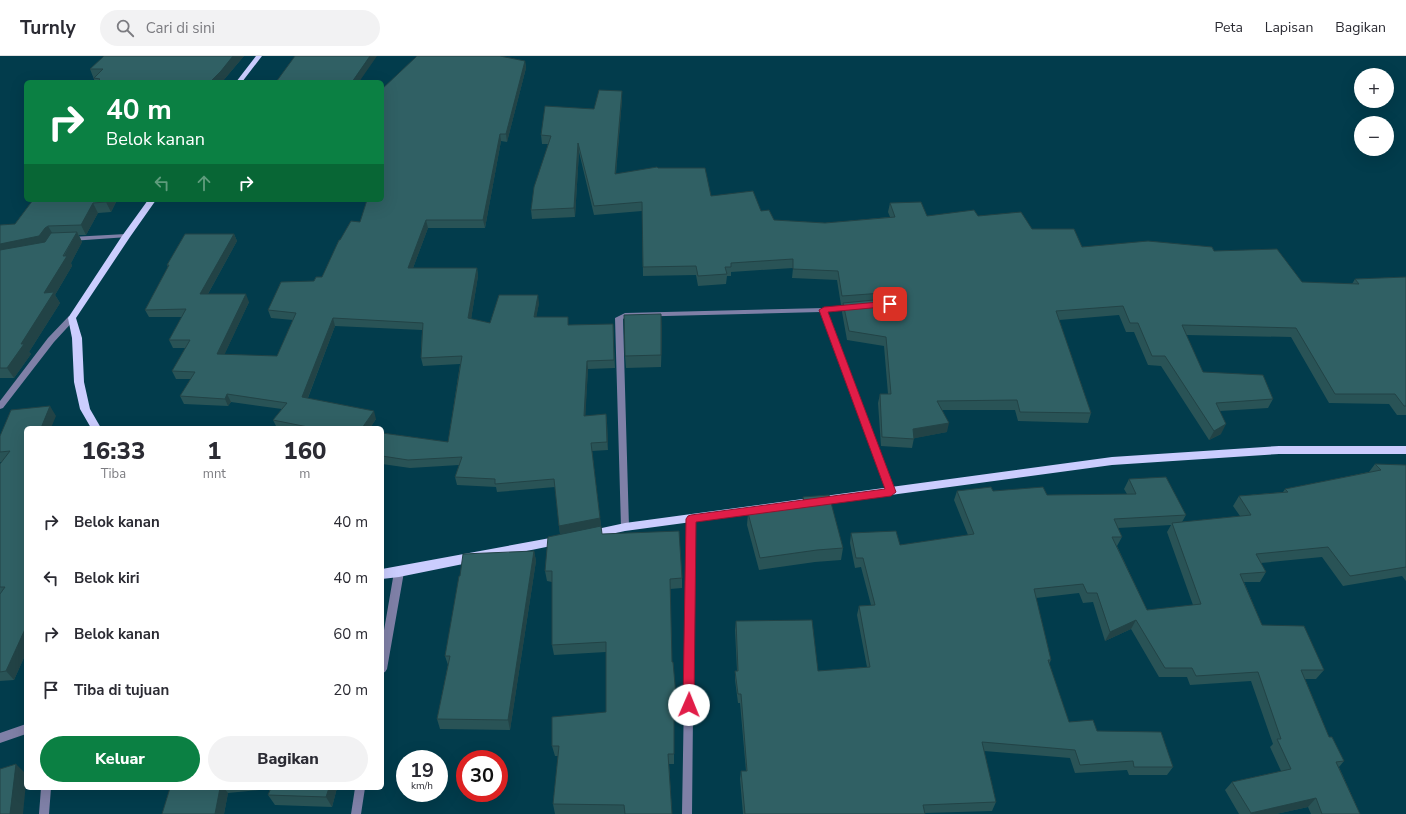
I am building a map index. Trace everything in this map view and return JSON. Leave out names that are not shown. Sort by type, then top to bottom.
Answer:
[{"type":"main road","points":[[241,80],[258,56]]},
{"type":"main road","points":[[95,426],[85,409],[79,382],[77,338],[72,318],[126,236],[151,202]]},
{"type":"main road","points":[[384,574],[400,572],[624,527],[1112,461],[1279,450],[1406,450]]},
{"type":"street","points":[[61,240],[126,236]]},
{"type":"street","points":[[624,527],[619,318],[625,315],[824,310],[861,306]]},
{"type":"street","points":[[824,310],[891,492]]},
{"type":"street","points":[[0,406],[51,340],[72,318]]},
{"type":"street","points":[[687,814],[691,519]]},
{"type":"street","points":[[384,658],[400,572]]},
{"type":"street","points":[[0,738],[24,730]]},
{"type":"street","points":[[44,814],[46,790]]},
{"type":"street","points":[[356,814],[360,790]]},
{"type":"building","points":[[104,56],[233,56],[212,80],[99,80],[100,79],[94,78],[103,69],[90,69]]},
{"type":"building","points":[[295,56],[370,56],[353,80],[277,80]]},
{"type":"building","points":[[417,56],[500,56],[525,61],[506,134],[500,134],[483,220],[426,220],[408,268],[477,268],[468,318],[490,323],[499,295],[538,295],[534,317],[568,317],[568,325],[613,324],[614,360],[587,361],[584,416],[606,414],[607,442],[591,443],[600,518],[559,526],[554,479],[495,484],[495,479],[455,477],[462,457],[408,460],[384,456],[384,433],[448,442],[462,356],[421,358],[423,323],[333,318],[302,397],[374,411],[363,426],[303,426],[273,420],[287,403],[227,394],[225,399],[180,396],[195,372],[172,371],[190,340],[169,340],[186,309],[145,310],[169,265],[167,265],[185,234],[234,234],[200,294],[246,294],[217,354],[277,356],[296,313],[268,310],[281,282],[314,281],[316,277],[322,277],[339,240],[351,221],[360,222],[366,202],[384,202],[384,87]]},
{"type":"building","points":[[599,90],[622,91],[615,174],[657,167],[705,168],[711,196],[753,191],[761,211],[769,210],[774,220],[825,223],[895,217],[890,203],[921,202],[927,216],[974,210],[978,216],[1021,212],[1032,229],[1074,229],[1082,247],[1148,241],[1212,247],[1214,251],[1277,249],[1302,282],[1359,284],[1355,279],[1406,277],[1406,406],[1404,406],[1395,394],[1335,394],[1296,328],[1182,325],[1203,372],[1263,375],[1273,399],[1216,403],[1226,424],[1214,431],[1165,356],[1152,356],[1138,323],[1130,323],[1123,306],[1056,311],[1091,413],[1020,412],[1017,400],[937,401],[949,423],[913,429],[914,439],[882,437],[880,394],[891,394],[886,337],[849,331],[843,303],[895,298],[898,295],[896,292],[842,296],[838,271],[793,269],[793,259],[731,263],[731,267],[725,267],[727,274],[698,276],[696,266],[643,267],[642,202],[594,206],[578,143],[574,208],[531,210],[534,187],[551,136],[541,135],[545,106],[594,109]]},
{"type":"building","points":[[32,202],[106,202],[93,203],[81,225],[48,226],[39,236],[0,244],[0,225],[15,224]]},
{"type":"building","points":[[77,232],[63,256],[67,256],[44,293],[54,292],[21,344],[24,344],[7,368],[0,368],[0,250],[45,242],[51,233]]},
{"type":"building","points":[[661,314],[661,355],[625,356],[624,315]]},
{"type":"building","points":[[50,406],[42,426],[24,426],[24,631],[6,671],[0,672],[0,594],[5,587],[0,587],[0,464],[10,451],[0,452],[0,436],[11,410]]},
{"type":"building","points":[[1375,464],[1406,465],[1406,567],[1350,576],[1328,547],[1256,554],[1266,572],[1240,574],[1262,625],[1304,626],[1324,670],[1301,670],[1329,737],[1332,737],[1344,761],[1336,762],[1360,814],[1322,814],[1316,798],[1251,813],[1232,782],[1291,769],[1277,739],[1281,739],[1258,672],[1196,676],[1192,668],[1165,668],[1136,620],[1110,632],[1097,593],[1087,593],[1083,584],[1034,589],[1051,660],[1048,660],[1069,722],[1093,720],[1097,731],[1161,732],[1173,767],[1134,767],[1133,761],[1080,765],[1075,750],[982,742],[996,802],[923,805],[925,814],[745,814],[741,771],[747,771],[741,694],[738,694],[735,671],[738,671],[736,621],[812,620],[818,671],[870,667],[859,606],[875,605],[863,558],[856,558],[851,533],[896,531],[900,545],[974,534],[957,491],[991,487],[993,491],[1043,487],[1047,495],[1136,494],[1129,479],[1166,477],[1186,515],[1114,519],[1122,537],[1112,537],[1147,610],[1201,604],[1172,523],[1251,515],[1239,496],[1288,492],[1285,489],[1381,470]]},
{"type":"building","points":[[829,495],[843,548],[760,558],[748,513],[805,505],[803,497]]},
{"type":"building","points":[[601,526],[602,534],[679,531],[682,578],[670,579],[672,662],[676,696],[674,696],[674,754],[668,754],[672,814],[625,814],[624,805],[553,804],[559,746],[552,746],[552,717],[606,712],[606,642],[552,645],[552,571],[545,571],[548,537]]},
{"type":"building","points":[[534,551],[508,720],[437,719],[450,656],[445,656],[463,554]]},
{"type":"building","points":[[16,764],[10,814],[0,814],[0,769]]},
{"type":"building","points":[[169,790],[220,790],[215,814],[162,814]]},
{"type":"building","points":[[270,790],[328,790],[326,797],[268,795]]},
{"type":"route","points":[[689,705],[691,519],[891,492],[824,310],[890,304]]}]
